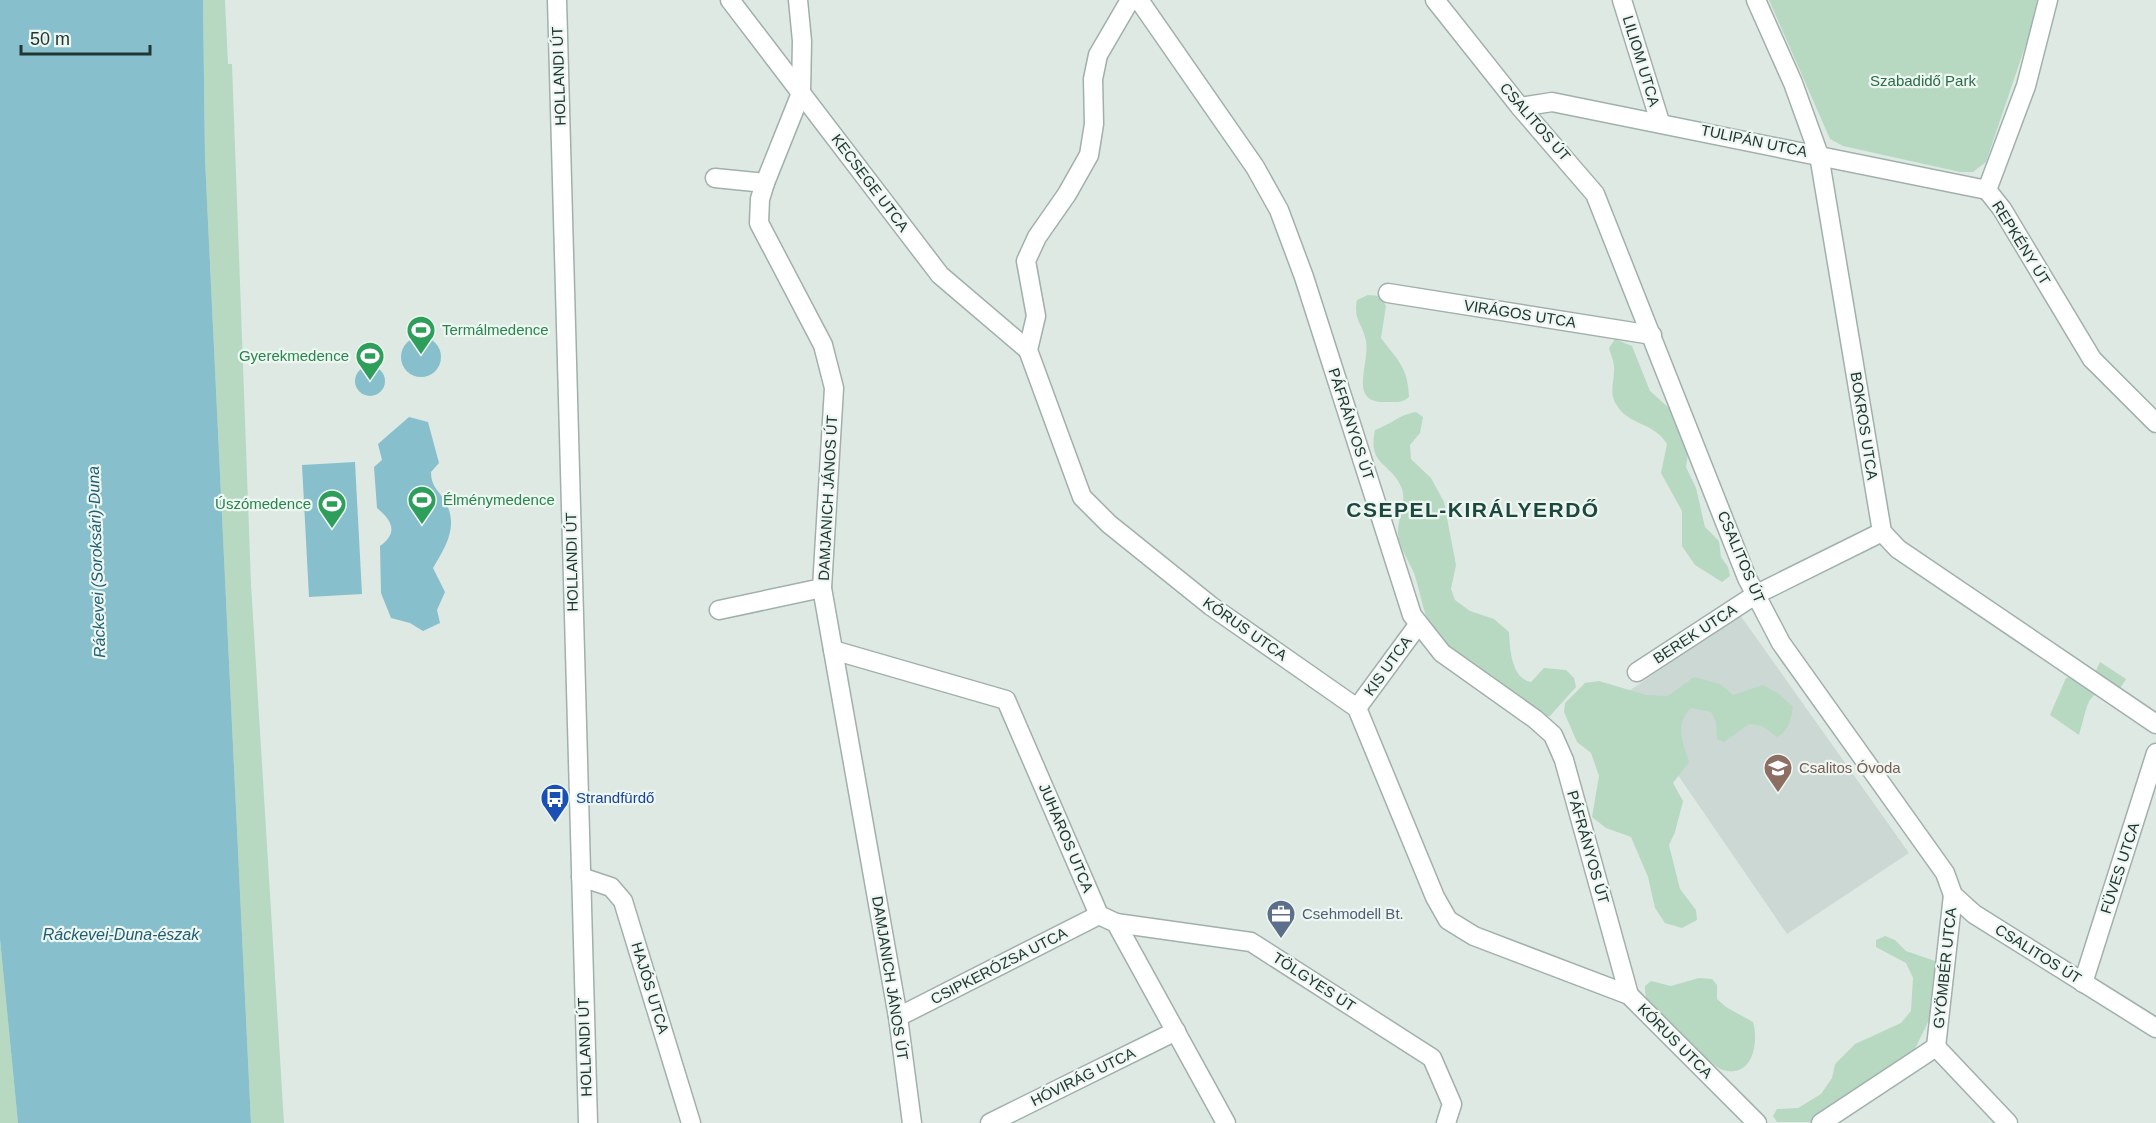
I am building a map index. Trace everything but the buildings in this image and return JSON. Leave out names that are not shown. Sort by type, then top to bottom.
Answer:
[{"type":"street","name":"HOLLANDI ÚT","points":[[557,0],[588,1123]]},
{"type":"street","name":"KECSEGE UTCA","points":[[730,0],[940,275],[1028,350]]},
{"type":"street","name":"DAMJANICH JÁNOS ÚT","points":[[798,0],[802,41],[801,93],[765,183],[760,199],[759,223],[823,345],[834,388],[822,588],[898,1017],[912,1123]]},
{"type":"street","points":[[1028,350],[1036,316],[1026,261],[1037,237],[1067,194],[1089,154],[1094,124],[1093,79],[1098,55],[1130,0]]},
{"type":"street","name":"PÁFRÁNYOS ÚT","points":[[1139,0],[1255,167],[1279,210],[1412,615],[1442,653],[1535,719],[1553,735],[1564,760],[1629,995]]},
{"type":"street","name":"CSALITOS ÚT","points":[[1435,0],[1520,107],[1595,194],[1755,595],[1781,643],[1945,873],[1953,895],[1974,914],[2156,1028]]},
{"type":"street","name":"LILIOM UTCA","points":[[1622,0],[1660,122]]},
{"type":"street","name":"BOKROS UTCA","points":[[1755,0],[1793,83],[1820,155],[1882,532]]},
{"type":"street","name":"REPKÉNY ÚT","points":[[2048,0],[2026,86],[1987,190],[2002,208],[2092,359],[2156,423]]},
{"type":"street","name":"TULIPÁN UTCA","points":[[1520,107],[1552,102],[1660,122],[1987,190]]},
{"type":"street","points":[[715,178],[765,183]]},
{"type":"street","name":"VIRÁGOS UTCA","points":[[1388,293],[1652,335]]},
{"type":"street","name":"KÓRUS UTCA","points":[[1028,350],[1082,497],[1109,524],[1211,606],[1357,708],[1435,897],[1448,921],[1474,936],[1629,995],[1757,1123]]},
{"type":"street","points":[[1882,532],[1898,549],[2156,724]]},
{"type":"street","name":"BEREK UTCA","points":[[1638,672],[1755,595],[1882,532]]},
{"type":"street","points":[[719,610],[822,588]]},
{"type":"street","name":"KIS UTCA","points":[[1357,708],[1418,624]]},
{"type":"street","name":"JUHAROS UTCA","points":[[833,650],[1006,700],[1099,915]]},
{"type":"street","name":"FÜVES UTCA","points":[[2083,983],[2156,753]]},
{"type":"street","name":"HAJÓS UTCA","points":[[580,877],[611,887],[623,901],[691,1123]]},
{"type":"street","name":"GYÖMBÉR UTCA","points":[[1821,1123],[1936,1047],[1953,895]]},
{"type":"street","points":[[1099,915],[1116,923],[1226,1123]]},
{"type":"street","name":"CSIPKERÓZSA UTCA","points":[[898,1017],[1099,915]]},
{"type":"street","name":"TÖLGYES ÚT","points":[[1116,923],[1251,942],[1432,1058],[1452,1104],[1446,1123]]},
{"type":"street","name":"HÓVIRÁG UTCA","points":[[990,1123],[1176,1030]]},
{"type":"street","points":[[1936,1047],[2008,1123]]},
{"type":"shaded area","name":"Csalitos Óvoda","points":[[1740,615],[1909,853],[1787,934],[1623,695]]},
{"type":"green space","points":[[203,0],[225,0],[228,64],[232,64],[251,584],[284,1123],[251,1123],[205,159]]},
{"type":"green space","name":"Szabadidő Park","points":[[1769,0],[2037,0],[2028,38],[1986,162],[1973,172],[1960,172],[1843,146],[1830,139]]},
{"type":"green space","points":[[1368,295],[1381,296],[1386,306],[1381,338],[1401,365],[1407,378],[1409,397],[1402,401],[1375,401],[1367,397],[1364,390],[1366,341],[1357,317],[1356,307],[1357,300]]},
{"type":"green space","points":[[1615,339],[1632,346],[1650,391],[1669,408],[1683,427],[1689,448],[1686,467],[1696,488],[1705,527],[1719,541],[1721,557],[1728,567],[1730,576],[1722,582],[1695,565],[1682,546],[1682,511],[1661,473],[1667,444],[1655,431],[1627,416],[1614,400],[1612,392],[1614,365],[1609,348]]},
{"type":"green space","points":[[1416,412],[1423,417],[1420,433],[1410,445],[1411,459],[1431,478],[1444,502],[1456,565],[1451,589],[1455,600],[1470,611],[1494,619],[1509,632],[1513,662],[1519,675],[1524,679],[1531,682],[1544,668],[1566,670],[1574,678],[1576,687],[1550,716],[1540,716],[1457,657],[1432,629],[1414,573],[1399,539],[1402,489],[1398,480],[1377,458],[1373,442],[1375,430]]},
{"type":"green space","points":[[2100,662],[2126,679],[2121,687],[2100,692],[2090,700],[2079,735],[2050,715],[2066,678],[2095,673]]},
{"type":"green space","points":[[1694,677],[1720,684],[1733,695],[1763,685],[1779,694],[1793,707],[1787,728],[1777,737],[1762,726],[1749,724],[1724,742],[1717,739],[1716,722],[1711,712],[1691,708],[1686,714],[1681,734],[1689,762],[1673,783],[1683,801],[1669,845],[1680,889],[1696,910],[1697,920],[1682,928],[1665,923],[1655,908],[1648,877],[1631,837],[1606,828],[1592,817],[1599,776],[1591,753],[1577,742],[1564,712],[1565,703],[1585,683],[1599,681],[1646,695],[1668,696]]},
{"type":"green space","points":[[1885,936],[1895,940],[1906,951],[1935,961],[1939,983],[1933,1012],[1909,1061],[1812,1122],[1777,1122],[1773,1116],[1777,1109],[1798,1108],[1821,1094],[1832,1078],[1835,1064],[1855,1044],[1901,1023],[1911,1011],[1913,978],[1906,963],[1876,947],[1876,940]]},
{"type":"green space","points":[[0,939],[18,1122],[18,1123],[0,1123]]},
{"type":"green space","points":[[1699,978],[1712,979],[1717,985],[1717,999],[1726,1007],[1753,1022],[1755,1039],[1752,1057],[1741,1069],[1733,1071],[1717,1067],[1670,1025],[1646,998],[1645,986],[1651,981],[1671,986]]},
{"type":"water","name":"Ráckevei-Duna-észak","points":[[0,0],[203,0],[205,159],[251,1123],[18,1123],[0,939]]},
{"type":"water","name":"Termálmedence","points":[[421,337],[435,343],[441,357],[435,371],[421,377],[407,371],[401,357],[407,343]]},
{"type":"water","name":"Gyerekmedence","points":[[370,366],[381,370],[385,381],[381,392],[370,396],[359,392],[355,381],[359,370]]},
{"type":"water","name":"Élménymedence","points":[[409,417],[428,422],[439,463],[431,472],[432,481],[445,501],[451,519],[449,536],[433,568],[445,592],[437,610],[440,623],[423,631],[410,623],[391,618],[381,593],[380,546],[389,536],[391,527],[390,522],[377,508],[374,467],[382,460],[378,444]]},
{"type":"water","name":"Úszómedence","points":[[355,462],[362,594],[309,597],[302,465]]},
{"type":"place","name":"Termálmedence","points":[[421,356]]},
{"type":"place","name":"Gyerekmedence","points":[[370,382]]},
{"type":"place","name":"Élménymedence","points":[[422,526]]},
{"type":"place","name":"Úszómedence","points":[[332,530]]},
{"type":"place","name":"Csalitos Óvoda","points":[[1778,794]]},
{"type":"place","name":"Strandfürdő","points":[[555,824]]},
{"type":"place","name":"Csehmodell Bt.","points":[[1281,940]]},
{"type":"district","name":"CSEPEL-KIRÁLYERDŐ","points":[[1473,510]]},
{"type":"water label","name":"Ráckevei (Soroksári)-Duna","points":[[96,562]]}]
